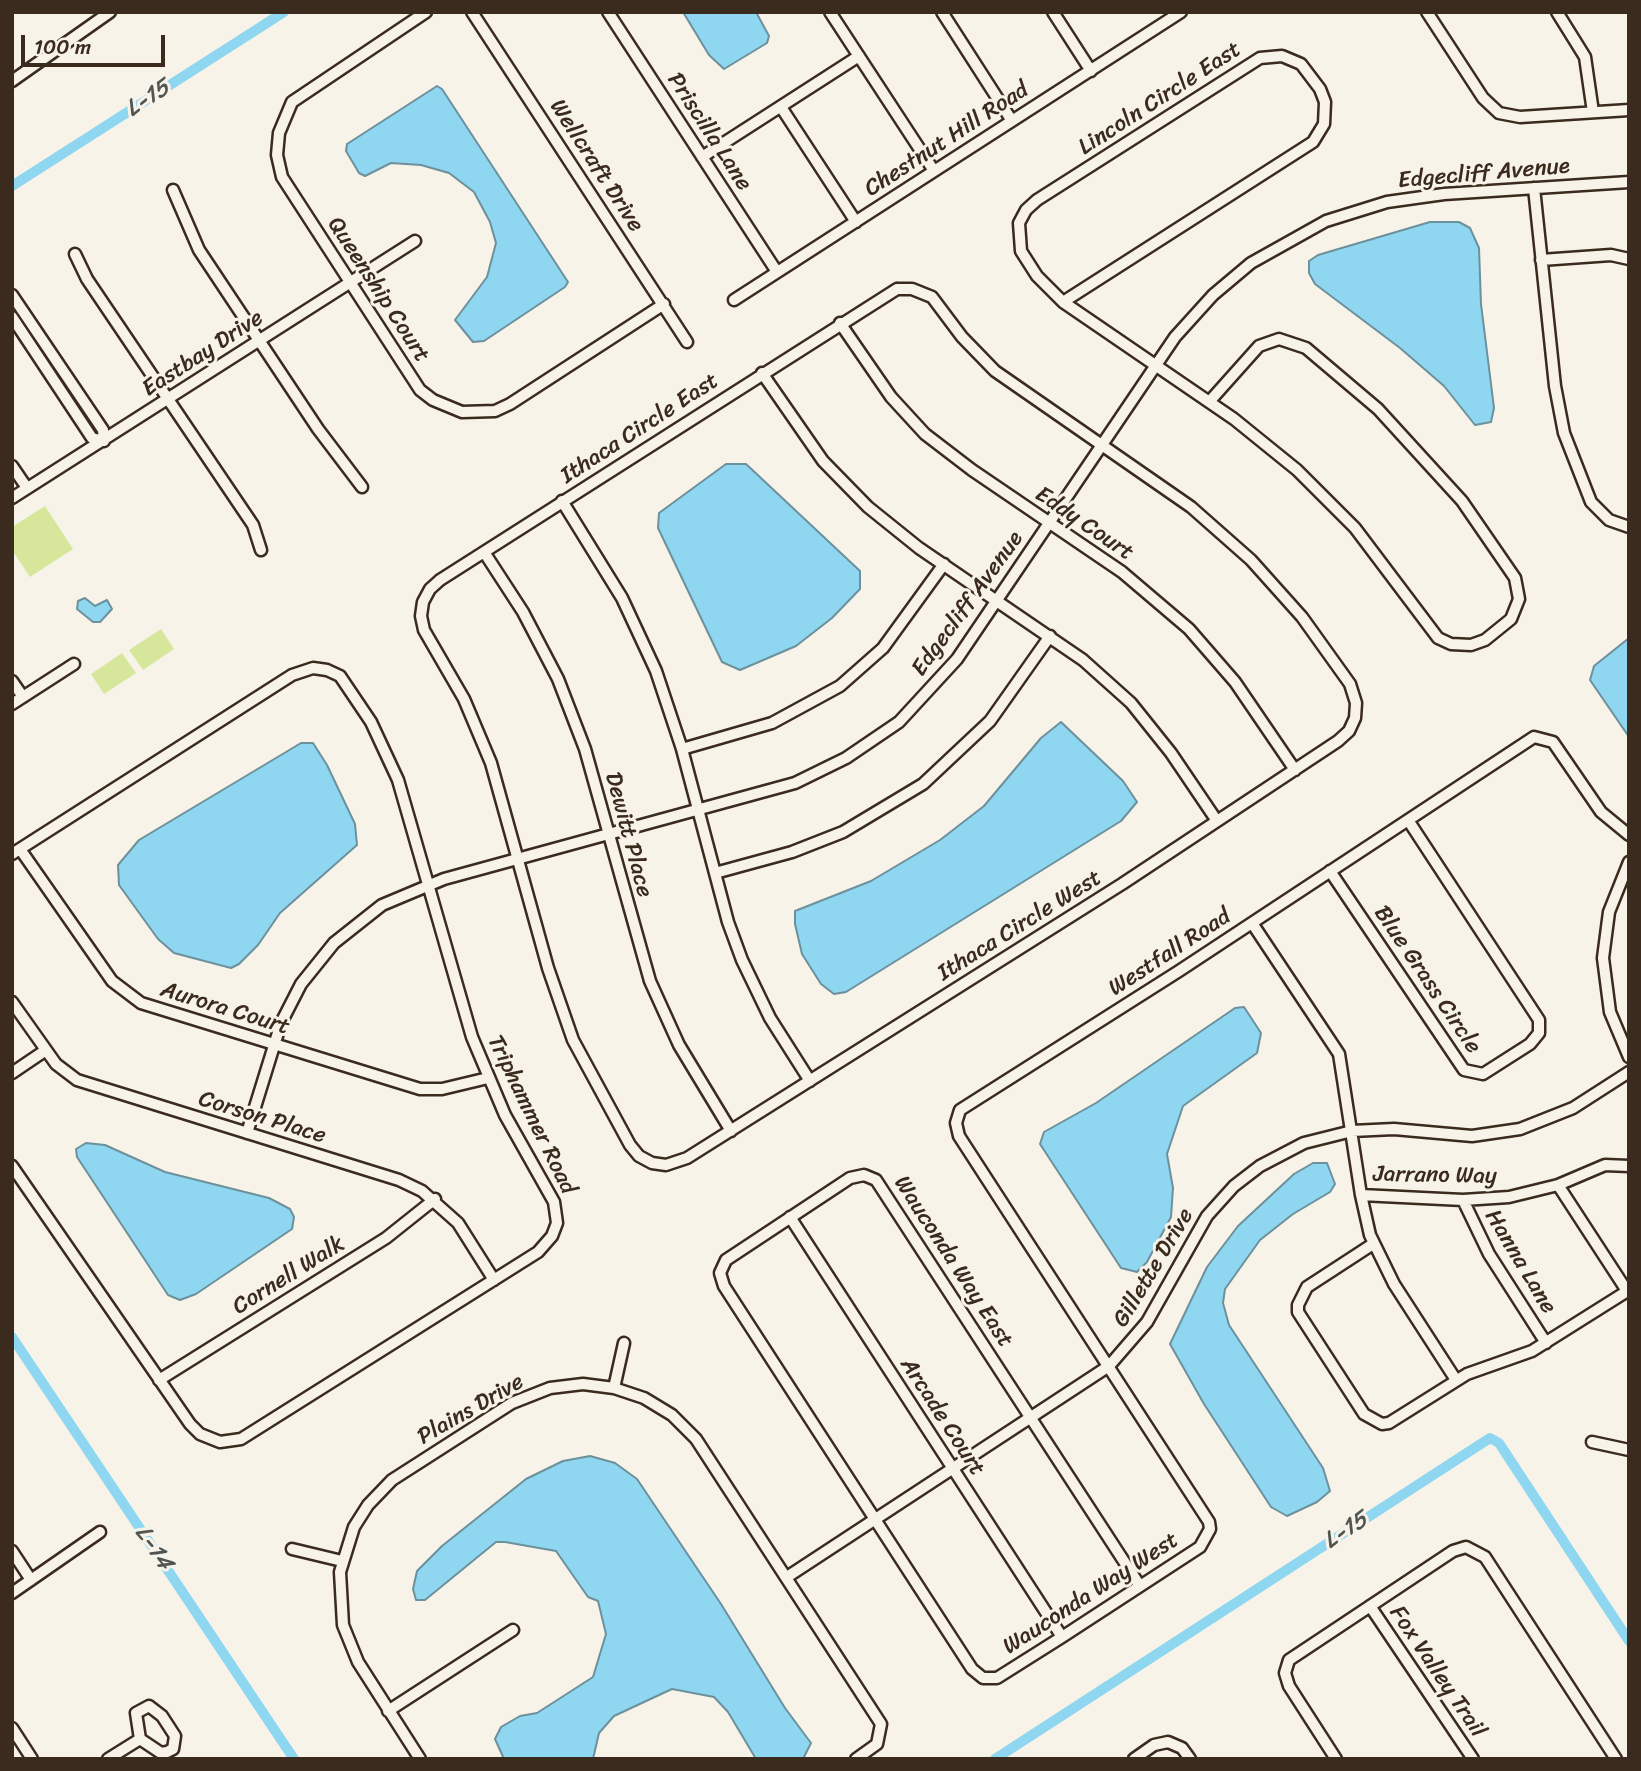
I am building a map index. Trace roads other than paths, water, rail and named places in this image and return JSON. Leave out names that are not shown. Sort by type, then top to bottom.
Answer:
[{"type":"street","points":[[12,81],[110,12]]},
{"type":"street","name":"Queenship Court","points":[[426,12],[292,102],[282,124],[277,156],[282,177],[421,390],[433,400],[462,412],[495,411],[510,404],[664,304]]},
{"type":"street","name":"Wellcraft Drive","points":[[472,12],[687,342]]},
{"type":"street","name":"Priscilla Lane","points":[[608,12],[777,272]]},
{"type":"street","points":[[830,12],[934,171]]},
{"type":"street","points":[[942,12],[1012,121]]},
{"type":"street","points":[[1053,12],[1091,71]]},
{"type":"street","name":"Chestnut Hill Road","points":[[734,300],[1091,71],[1167,16],[1181,12]]},
{"type":"street","points":[[1427,12],[1492,109],[1505,115],[1520,117],[1629,110]]},
{"type":"street","points":[[1557,12],[1586,57],[1593,113]]},
{"type":"street","name":"Lincoln Circle East","points":[[1063,302],[1313,142],[1322,130],[1326,109],[1323,95],[1307,69],[1296,60],[1282,55],[1259,58],[1031,205],[1018,230],[1021,251],[1037,276],[1063,302],[1266,444],[1327,499],[1381,560],[1438,638],[1451,644],[1471,645],[1485,640],[1511,619],[1518,600],[1515,578],[1468,510],[1401,432],[1306,348],[1279,339],[1259,346],[1209,402]]},
{"type":"street","points":[[702,157],[859,56]]},
{"type":"street","points":[[781,107],[856,222]]},
{"type":"street","name":"Edgecliff Avenue","points":[[247,1133],[274,1044],[301,984],[334,943],[382,905],[429,884],[795,783],[870,743],[899,722],[939,681],[1175,337],[1213,295],[1251,263],[1300,233],[1353,211],[1387,202],[1444,194],[1629,182]]},
{"type":"street","points":[[1534,188],[1555,386],[1564,433],[1591,502],[1608,520],[1629,527]]},
{"type":"street","points":[[173,190],[200,250],[362,487]]},
{"type":"street","name":"Eastbay Drive","points":[[12,498],[415,241]]},
{"type":"street","points":[[75,254],[87,279],[253,525],[261,550]]},
{"type":"street","points":[[1541,260],[1611,256],[1629,259]]},
{"type":"street","name":"Ithaca Circle East","points":[[518,860],[478,731],[424,630],[421,616],[423,602],[435,584],[891,292],[912,289],[925,293],[937,302],[962,337],[995,371],[1101,445]]},
{"type":"street","points":[[12,295],[103,430],[104,440],[92,438],[12,317]]},
{"type":"street","name":"Eddy Court","points":[[841,323],[891,397],[925,434],[963,465],[1122,572],[1189,629],[1235,682],[1295,770]]},
{"type":"street","points":[[762,373],[798,429],[844,485],[892,528],[1083,660],[1131,703],[1171,752],[1217,821]]},
{"type":"street","name":"Ithaca Circle West","points":[[518,860],[548,968],[573,1040],[607,1108],[634,1151],[652,1163],[673,1164],[731,1131],[1217,821],[1349,731],[1356,710],[1350,684],[1302,617],[1251,560],[1191,507],[1101,445]]},
{"type":"street","points":[[12,466],[27,488]]},
{"type":"street","points":[[562,501],[601,562],[640,634],[682,749],[728,922],[755,989],[810,1081]]},
{"type":"street","name":"Dewitt Place","points":[[484,552],[523,612],[558,679],[585,749],[639,947],[659,1003],[685,1055],[731,1131]]},
{"type":"street","points":[[682,749],[772,723],[840,686],[884,648],[944,564]]},
{"type":"street","points":[[715,873],[793,852],[843,832],[923,784],[990,721],[1050,636]]},
{"type":"street","points":[[12,704],[74,663]]},
{"type":"street","name":"Triphammer Road","points":[[12,1166],[159,1380],[200,1434],[213,1441],[234,1441],[544,1248],[555,1230],[557,1216],[554,1202],[524,1151],[488,1078],[459,999],[398,780],[376,732],[345,681],[334,673],[320,668],[306,669],[292,675],[16,851]]},
{"type":"street","points":[[12,681],[23,697]]},
{"type":"street","name":"Westfall Road","points":[[1109,1366],[959,1136],[957,1116],[966,1106],[1252,923],[1527,740],[1541,737],[1553,742],[1601,812],[1629,835]]},
{"type":"street","name":"Blue Grass Circle","points":[[1330,871],[1464,1070],[1483,1074],[1530,1044],[1539,1033],[1539,1020],[1408,820]]},
{"type":"street","name":"Aurora Court","points":[[16,851],[112,981],[127,996],[141,1003],[427,1090],[488,1078]]},
{"type":"street","points":[[1629,862],[1609,912],[1603,958],[1610,1012],[1629,1057]]},
{"type":"street","points":[[1252,923],[1339,1054],[1361,1195],[1373,1244],[1394,1284],[1456,1380]]},
{"type":"street","name":"Corson Place","points":[[12,1002],[46,1051],[66,1073],[90,1086],[399,1180],[435,1199],[458,1223],[494,1280]]},
{"type":"street","points":[[12,1073],[46,1051]]},
{"type":"street","name":"Gillette Drive","points":[[787,1577],[1109,1366],[1135,1340],[1193,1237],[1217,1203],[1234,1186],[1282,1153],[1304,1143],[1352,1131],[1394,1129],[1472,1136],[1520,1129],[1573,1108],[1629,1072]]},
{"type":"street","name":"Jarrano Way","points":[[1361,1195],[1463,1199],[1509,1196],[1558,1185],[1605,1165],[1629,1166]]},
{"type":"street","name":"Wauconda Way East","points":[[875,1520],[721,1280],[726,1260],[857,1175],[876,1180],[1140,1586]]},
{"type":"street","points":[[1373,1244],[1307,1287],[1299,1298],[1298,1312],[1364,1414],[1375,1423],[1388,1423],[1456,1380],[1546,1343],[1628,1290],[1558,1185]]},
{"type":"street","name":"Cornell Walk","points":[[159,1380],[386,1238],[435,1199]]},
{"type":"street","name":"Hanna Lane","points":[[1463,1199],[1489,1254],[1546,1343]]},
{"type":"street","name":"Arcade Court","points":[[790,1217],[1062,1637]]},
{"type":"street","points":[[614,1388],[624,1343]]},
{"type":"street","name":"Wauconda Way West","points":[[875,1520],[977,1674],[997,1678],[1200,1547],[1209,1536],[1209,1522],[1109,1366]]},
{"type":"street","name":"Plains Drive","points":[[420,1759],[358,1662],[343,1625],[339,1585],[342,1561],[361,1516],[382,1489],[402,1472],[531,1395],[570,1385],[614,1388],[644,1398],[682,1424],[704,1450],[881,1724],[877,1744],[856,1759]]},
{"type":"street","points":[[1592,1442],[1629,1450]]},
{"type":"street","points":[[12,1593],[100,1532]]},
{"type":"street","points":[[1336,1759],[1289,1686],[1286,1666],[1294,1654],[1453,1551],[1466,1547],[1480,1552],[1616,1759]]},
{"type":"street","points":[[292,1549],[342,1561]]},
{"type":"street","points":[[12,1551],[32,1580]]},
{"type":"street","name":"Fox Valley Trail","points":[[1370,1606],[1473,1759]]},
{"type":"street","points":[[388,1711],[513,1630]]},
{"type":"street","points":[[149,1706],[168,1724],[175,1742],[173,1749],[161,1753],[140,1739],[136,1713],[149,1706]]},
{"type":"street","points":[[12,1728],[32,1759]]},
{"type":"street","points":[[108,1759],[140,1739]]},
{"type":"street","points":[[1134,1759],[1154,1745],[1168,1742],[1182,1748],[1190,1759]]},
{"type":"water","points":[[683,12],[756,12],[769,36],[767,43],[724,69],[709,55]]},
{"type":"water","points":[[437,86],[442,89],[568,282],[565,287],[484,341],[473,342],[455,320],[487,277],[496,243],[490,222],[474,192],[449,173],[421,165],[391,163],[365,176],[359,173],[346,151],[347,144]]},
{"type":"water","points":[[1430,222],[1459,222],[1470,228],[1479,248],[1481,304],[1494,408],[1491,422],[1475,425],[1444,386],[1400,348],[1315,284],[1309,273],[1309,261],[1318,255]]},
{"type":"water","points":[[726,464],[746,464],[860,571],[860,589],[832,618],[796,646],[740,670],[722,662],[658,528],[659,513]]},
{"type":"water","points":[[85,598],[95,606],[107,600],[112,609],[100,622],[93,622],[77,609],[78,601]]},
{"type":"water","points":[[1629,638],[1629,737],[1590,680],[1594,666]]},
{"type":"water","points":[[1061,722],[1123,781],[1137,802],[1121,821],[846,992],[834,994],[821,984],[802,954],[795,911],[871,881],[940,840],[984,806],[1041,738]]},
{"type":"water","points":[[301,743],[313,743],[327,765],[355,824],[357,845],[280,913],[258,945],[239,964],[231,968],[174,953],[158,939],[119,885],[118,865],[139,840]]},
{"type":"water","points":[[1244,1007],[1261,1033],[1257,1053],[1183,1106],[1167,1154],[1173,1188],[1171,1217],[1147,1262],[1137,1272],[1121,1268],[1040,1144],[1044,1132],[1096,1103],[1235,1008]]},
{"type":"water","points":[[86,1143],[105,1145],[165,1172],[269,1198],[290,1209],[294,1217],[292,1229],[196,1294],[180,1300],[168,1295],[77,1157],[76,1149]]},
{"type":"water","points":[[1313,1163],[1327,1163],[1335,1184],[1330,1192],[1293,1214],[1260,1240],[1225,1289],[1223,1303],[1229,1325],[1323,1468],[1330,1491],[1317,1502],[1287,1516],[1271,1507],[1204,1404],[1170,1344],[1207,1267],[1238,1226],[1294,1174]]},
{"type":"water","points":[[590,1456],[615,1463],[637,1479],[721,1604],[785,1708],[811,1743],[803,1759],[756,1759],[728,1712],[714,1697],[672,1689],[614,1716],[599,1733],[593,1759],[504,1759],[495,1739],[501,1727],[520,1716],[537,1713],[593,1677],[606,1634],[598,1601],[588,1597],[556,1551],[505,1542],[496,1542],[425,1600],[416,1600],[413,1589],[417,1571],[442,1546],[526,1479],[563,1461]]},
{"type":"waterway","name":"L-15","points":[[12,186],[284,12]]},
{"type":"waterway","name":"L-14","points":[[12,1337],[294,1759]]},
{"type":"waterway","name":"L-15","points":[[995,1759],[1490,1438],[1499,1443],[1629,1641]]}]
